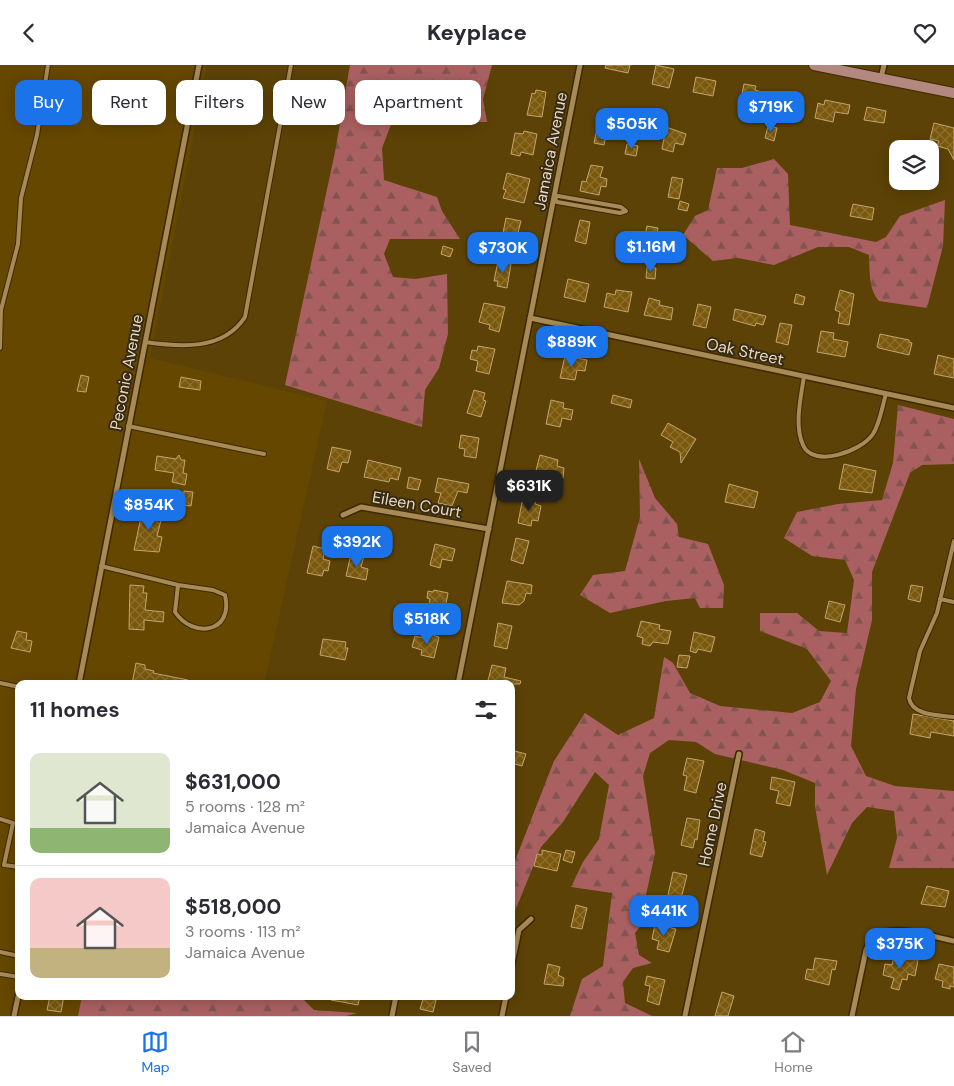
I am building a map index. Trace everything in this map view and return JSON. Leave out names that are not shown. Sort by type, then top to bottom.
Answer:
[{"type":"street","name":"Peconic Avenue","points":[[79,680],[198,65]]},
{"type":"street","name":"Jamaica Avenue","points":[[459,680],[580,65]]},
{"type":"street","points":[[814,65],[954,93]]},
{"type":"street","points":[[881,78],[884,65]]},
{"type":"street","name":"Oak Street","points":[[530,318],[954,408]]},
{"type":"street","name":"Eileen Court","points":[[342,515],[361,507],[489,529]]},
{"type":"street","name":"Home Drive","points":[[685,1016],[739,754]]},
{"type":"street","points":[[515,950],[519,930],[531,919]]},
{"type":"street","points":[[852,1016],[862,965],[869,941],[877,934],[898,930],[954,941]]},
{"type":"street","points":[[14,1016],[17,1000]]},
{"type":"street","points":[[392,1016],[395,1000]]},
{"type":"street","points":[[502,1016],[505,1000]]},
{"type":"lane","points":[[0,349],[1,309],[18,243],[22,198],[37,135],[48,65]]},
{"type":"lane","points":[[145,342],[180,347],[199,345],[228,335],[240,325],[245,317],[291,65]]},
{"type":"lane","points":[[558,196],[621,207],[626,211],[620,213],[557,202],[554,198],[558,196]]},
{"type":"lane","points":[[804,376],[799,419],[802,444],[807,453],[814,455],[842,455],[860,447],[873,434],[886,393]]},
{"type":"lane","points":[[128,426],[264,454]]},
{"type":"lane","points":[[954,541],[938,613],[920,651],[909,698],[910,706],[915,711],[954,717]]},
{"type":"lane","points":[[101,566],[178,585],[213,590],[224,595],[228,607],[225,617],[216,626],[197,629],[182,622],[175,612],[178,585]]},
{"type":"lane","points":[[940,599],[954,602]]},
{"type":"lane","points":[[0,683],[15,686]]},
{"type":"lane","points":[[0,819],[13,823],[4,865],[15,866]]},
{"type":"lane","points":[[0,952],[15,955]]},
{"type":"lane","points":[[0,974],[15,976]]},
{"type":"shaded area","points":[[0,65],[207,65],[204,80],[176,80],[176,125],[195,125],[150,358],[327,401],[265,680],[15,680],[15,1000],[198,1000],[195,1016],[0,1016]]},
{"type":"green space","points":[[350,65],[492,65],[483,99],[487,122],[481,122],[481,80],[355,80],[355,125],[391,125],[382,148],[384,180],[437,197],[442,211],[460,239],[390,239],[384,254],[393,277],[415,279],[447,274],[448,334],[439,368],[425,390],[422,427],[285,385],[340,125],[345,125],[345,94]]},
{"type":"green space","points":[[774,159],[788,174],[790,225],[876,242],[886,237],[900,216],[945,200],[943,246],[927,308],[879,301],[871,285],[869,255],[849,247],[818,247],[774,265],[738,258],[713,261],[683,235],[695,216],[708,210],[717,168],[742,168]]},
{"type":"green space","points":[[898,405],[954,419],[954,464],[922,465],[910,473],[872,572],[872,620],[856,689],[851,746],[866,776],[895,786],[954,791],[954,868],[889,868],[897,838],[894,811],[867,807],[852,823],[827,875],[815,807],[815,783],[783,770],[715,754],[696,742],[669,740],[650,753],[643,776],[655,853],[646,895],[647,918],[635,933],[639,955],[652,963],[633,968],[623,982],[625,1003],[652,1016],[570,1016],[582,979],[603,966],[612,893],[571,887],[583,862],[599,839],[609,785],[595,772],[563,822],[541,847],[515,911],[515,861],[554,761],[585,713],[618,735],[654,718],[664,657],[673,663],[690,693],[720,706],[792,713],[820,702],[831,681],[807,649],[760,631],[760,613],[797,613],[819,631],[847,633],[854,580],[845,560],[812,556],[784,538],[797,512],[838,504],[882,500],[893,463]]},
{"type":"green space","points":[[639,459],[655,498],[677,524],[679,537],[708,544],[724,585],[723,608],[700,608],[695,598],[666,601],[610,613],[580,595],[593,575],[625,571],[640,517]]},
{"type":"green space","points":[[81,1000],[304,1000],[314,1010],[357,1013],[346,1016],[78,1016]]},
{"type":"building","points":[[606,65],[630,65],[628,73],[605,68]]},
{"type":"building","points":[[656,65],[674,69],[669,88],[652,84]]},
{"type":"building","points":[[696,77],[716,81],[713,96],[693,92]]},
{"type":"building","points":[[744,84],[756,86],[755,90],[762,92],[758,108],[740,104]]},
{"type":"building","points":[[536,90],[546,92],[542,117],[527,115],[532,93],[535,94]]},
{"type":"building","points":[[785,93],[796,95],[793,114],[782,112]]},
{"type":"building","points":[[825,100],[850,105],[848,114],[835,112],[833,122],[815,118],[818,103],[824,105]]},
{"type":"building","points":[[867,107],[886,111],[884,123],[864,120]]},
{"type":"building","points":[[934,123],[954,128],[954,160],[948,149],[939,147],[939,140],[930,139]]},
{"type":"building","points":[[598,124],[608,126],[604,145],[594,143]]},
{"type":"building","points":[[768,126],[777,128],[774,141],[765,138]]},
{"type":"building","points":[[666,127],[686,134],[683,145],[675,143],[673,152],[662,149]]},
{"type":"building","points":[[524,131],[537,134],[533,155],[521,152],[520,156],[511,154],[515,133],[523,134]]},
{"type":"building","points":[[627,144],[638,146],[636,156],[625,154]]},
{"type":"building","points":[[591,165],[603,167],[600,177],[607,179],[606,187],[601,186],[599,195],[580,191],[582,181],[586,182]]},
{"type":"building","points":[[507,173],[530,179],[524,203],[503,198],[506,190],[503,189]]},
{"type":"building","points":[[672,177],[683,179],[679,199],[668,197]]},
{"type":"building","points":[[680,201],[689,204],[687,211],[678,209]]},
{"type":"building","points":[[853,204],[874,208],[872,220],[850,216]]},
{"type":"building","points":[[506,218],[521,221],[515,244],[506,242],[507,238],[502,238]]},
{"type":"building","points":[[580,220],[590,222],[586,244],[575,241]]},
{"type":"building","points":[[647,226],[658,228],[654,248],[643,245]]},
{"type":"building","points":[[443,246],[453,249],[450,257],[441,254]]},
{"type":"building","points":[[498,261],[511,264],[507,288],[497,286],[498,281],[494,281]]},
{"type":"building","points":[[647,267],[656,268],[655,279],[646,278]]},
{"type":"building","points":[[568,279],[589,284],[585,302],[564,297]]},
{"type":"building","points":[[616,290],[632,292],[628,312],[604,307],[607,293],[615,295]]},
{"type":"building","points":[[840,290],[854,294],[849,325],[838,323],[840,312],[835,310]]},
{"type":"building","points":[[796,294],[805,297],[803,305],[794,303]]},
{"type":"building","points":[[649,298],[660,301],[659,305],[673,308],[671,320],[644,315]]},
{"type":"building","points":[[484,303],[505,307],[499,332],[489,329],[490,325],[479,322]]},
{"type":"building","points":[[698,304],[711,307],[706,328],[693,325]]},
{"type":"building","points":[[735,309],[766,316],[763,325],[756,323],[755,326],[733,320]]},
{"type":"building","points":[[780,323],[792,325],[788,345],[776,342]]},
{"type":"building","points":[[821,331],[834,333],[833,339],[848,342],[845,357],[817,352]]},
{"type":"building","points":[[880,334],[909,340],[912,343],[909,355],[877,347]]},
{"type":"building","points":[[478,346],[495,349],[489,374],[476,371],[478,361],[470,359],[472,350],[477,351]]},
{"type":"building","points":[[938,355],[954,359],[954,378],[934,374]]},
{"type":"building","points":[[565,356],[587,360],[585,371],[577,370],[575,380],[560,378]]},
{"type":"building","points":[[81,375],[89,377],[86,392],[77,391]]},
{"type":"building","points":[[181,377],[201,381],[200,390],[179,387]]},
{"type":"building","points":[[474,390],[485,393],[483,400],[486,401],[481,417],[467,413]]},
{"type":"building","points":[[613,395],[632,400],[630,408],[611,403]]},
{"type":"building","points":[[551,400],[564,403],[563,408],[573,410],[571,420],[562,418],[560,427],[546,424]]},
{"type":"building","points":[[668,423],[696,439],[681,463],[680,452],[670,447],[673,442],[661,435]]},
{"type":"building","points":[[461,435],[479,438],[476,458],[464,456],[465,449],[459,448]]},
{"type":"building","points":[[332,447],[351,451],[348,463],[342,462],[339,472],[327,469]]},
{"type":"building","points":[[179,455],[181,460],[185,460],[183,473],[187,474],[185,485],[172,482],[174,473],[155,470],[157,456],[176,459]]},
{"type":"building","points":[[540,455],[558,460],[557,466],[564,468],[563,478],[558,487],[534,478]]},
{"type":"building","points":[[368,460],[401,468],[398,480],[390,478],[389,482],[364,477]]},
{"type":"building","points":[[844,464],[876,471],[872,493],[839,489]]},
{"type":"building","points":[[409,477],[421,480],[418,490],[407,488]]},
{"type":"building","points":[[438,478],[469,484],[467,493],[458,491],[452,506],[438,503],[441,493],[435,492]]},
{"type":"building","points":[[729,484],[758,492],[754,508],[725,502]]},
{"type":"building","points":[[184,491],[193,492],[191,506],[183,505]]},
{"type":"building","points":[[523,497],[536,500],[535,504],[541,506],[538,521],[532,520],[531,526],[518,523]]},
{"type":"building","points":[[143,508],[163,512],[157,536],[162,537],[159,552],[134,550]]},
{"type":"building","points":[[516,538],[529,541],[523,564],[511,560]]},
{"type":"building","points":[[435,544],[455,549],[452,561],[442,559],[440,568],[430,565]]},
{"type":"building","points":[[313,546],[325,549],[323,559],[330,561],[328,571],[324,570],[322,576],[307,573]]},
{"type":"building","points":[[351,554],[364,556],[361,567],[368,569],[366,580],[346,576]]},
{"type":"building","points":[[507,581],[532,585],[531,594],[526,593],[524,601],[519,605],[502,603]]},
{"type":"building","points":[[130,585],[144,586],[143,593],[147,593],[145,610],[164,612],[163,622],[144,620],[144,630],[129,629]]},
{"type":"building","points":[[911,585],[923,587],[920,602],[908,599]]},
{"type":"building","points":[[434,590],[448,593],[444,614],[436,613],[435,618],[427,617],[430,599],[427,598],[428,591],[433,592]]},
{"type":"building","points":[[829,601],[845,605],[840,622],[825,618]]},
{"type":"building","points":[[641,621],[660,625],[659,629],[671,631],[668,644],[653,642],[650,646],[642,644],[643,638],[637,636]]},
{"type":"building","points":[[498,623],[512,626],[507,649],[494,646]]},
{"type":"building","points":[[17,631],[27,633],[26,640],[32,641],[30,652],[11,648]]},
{"type":"building","points":[[694,632],[715,637],[711,652],[698,649],[696,653],[690,651]]},
{"type":"building","points":[[425,633],[439,637],[434,658],[421,655],[422,650],[412,647],[415,636],[424,638]]},
{"type":"building","points":[[323,639],[346,642],[345,648],[348,648],[345,660],[320,655]]},
{"type":"building","points":[[679,655],[690,656],[687,668],[677,667]]},
{"type":"building","points":[[136,663],[145,665],[145,669],[154,671],[153,673],[188,680],[133,680]]},
{"type":"building","points":[[492,665],[506,668],[504,677],[521,681],[520,684],[515,684],[515,680],[488,680]]},
{"type":"building","points":[[913,714],[954,721],[954,736],[931,732],[930,738],[910,734]]},
{"type":"building","points":[[515,751],[526,754],[522,766],[515,764]]},
{"type":"building","points":[[687,758],[704,761],[696,793],[684,790],[687,776],[683,775]]},
{"type":"building","points":[[772,777],[795,782],[790,806],[776,803],[779,791],[770,789]]},
{"type":"building","points":[[687,818],[700,820],[697,840],[695,839],[693,848],[681,845]]},
{"type":"building","points":[[755,829],[765,832],[763,841],[766,842],[762,857],[750,854]]},
{"type":"building","points":[[542,850],[561,854],[557,871],[534,866],[537,854],[542,855]]},
{"type":"building","points":[[566,850],[575,852],[572,863],[563,860]]},
{"type":"building","points":[[673,872],[687,875],[681,899],[668,895]]},
{"type":"building","points":[[927,886],[949,891],[945,907],[921,904]]},
{"type":"building","points":[[576,905],[587,908],[582,929],[571,927]]},
{"type":"building","points":[[655,924],[676,929],[669,952],[657,949],[659,941],[652,939]]},
{"type":"building","points":[[894,955],[918,960],[915,976],[908,974],[907,980],[902,979],[899,990],[891,988],[894,978],[883,975],[885,964],[892,965]]},
{"type":"building","points":[[815,958],[837,961],[835,970],[832,969],[829,985],[805,979],[807,969],[813,970]]},
{"type":"building","points":[[548,964],[560,967],[558,975],[564,978],[563,986],[544,984]]},
{"type":"building","points":[[939,964],[954,967],[954,987],[950,986],[950,989],[942,987],[943,981],[935,979]]},
{"type":"building","points":[[647,976],[665,980],[659,1005],[647,1001],[650,986],[645,985]]},
{"type":"building","points":[[722,992],[734,996],[728,1016],[715,1016]]},
{"type":"building","points":[[49,1000],[63,1000],[61,1012],[47,1010]]},
{"type":"building","points":[[331,1000],[359,1000],[358,1005]]},
{"type":"building","points":[[423,1000],[436,1000],[433,1012],[420,1009]]}]
